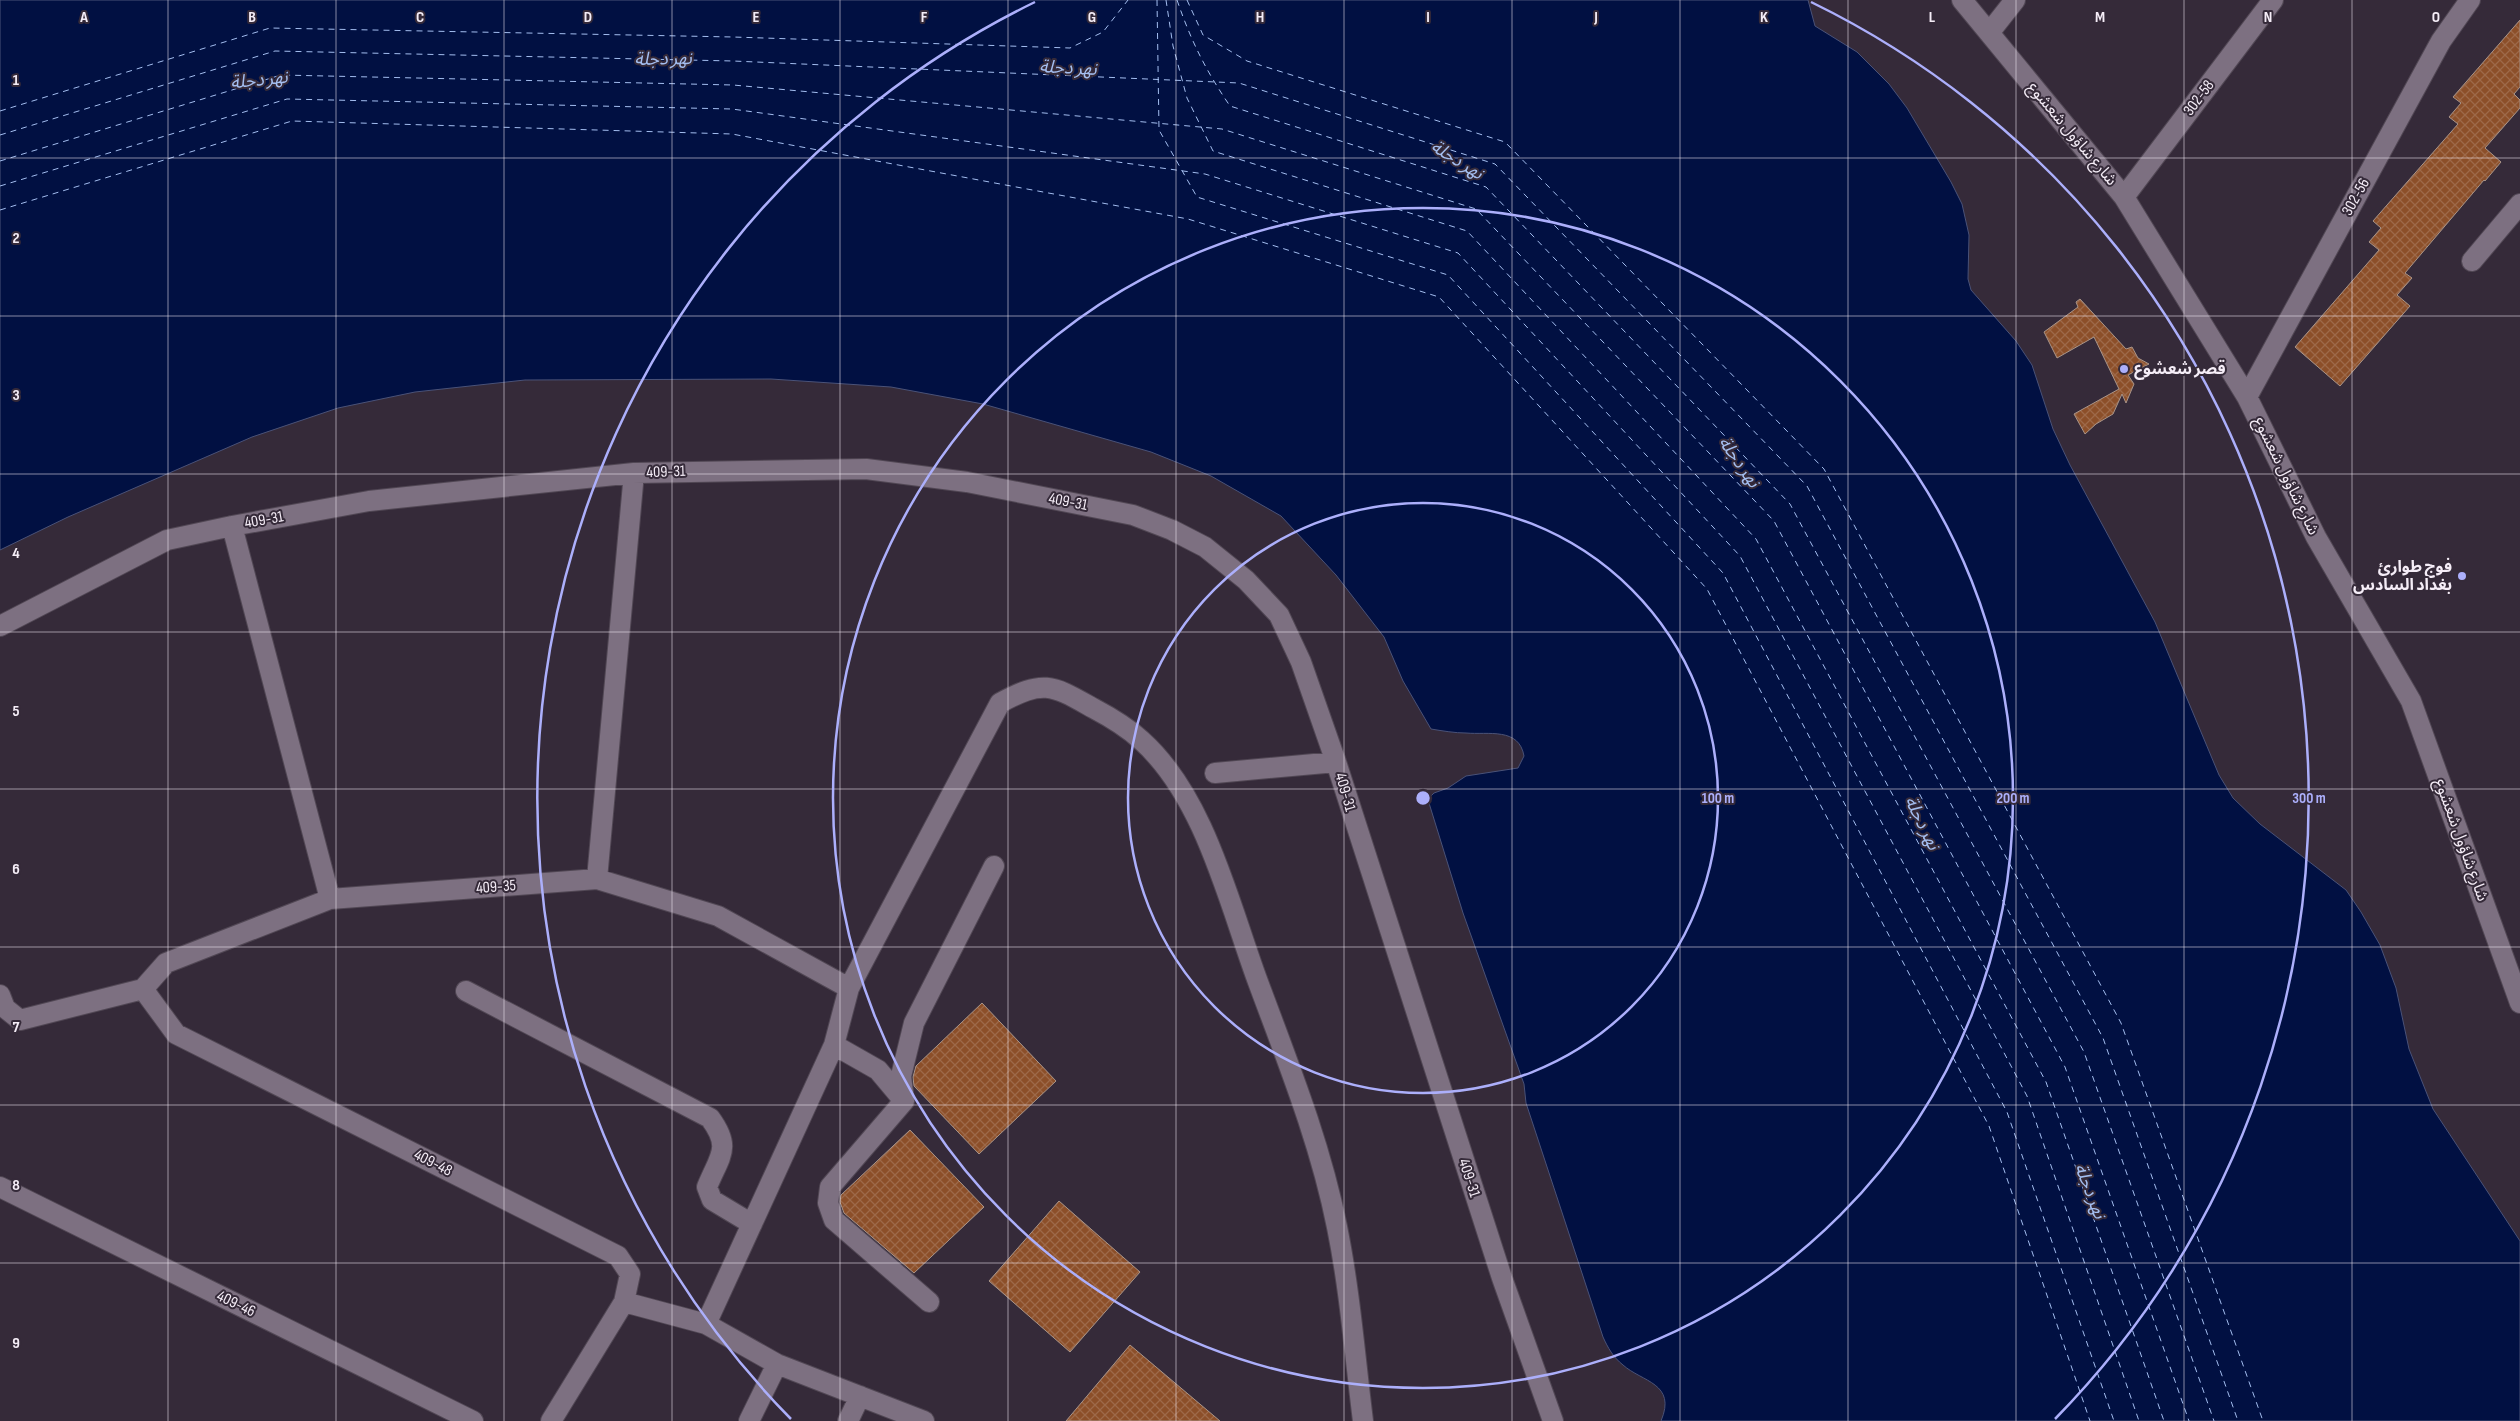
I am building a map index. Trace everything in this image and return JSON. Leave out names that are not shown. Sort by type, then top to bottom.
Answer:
[{"type":"street","name":"شارع شاؤول شعشوع","points":[[1962,0],[2124,196],[2247,397],[2316,537],[2411,701],[2520,1003]]},
{"type":"street","points":[[1989,33],[2016,0]]},
{"type":"street","name":"302-58","points":[[2124,196],[2273,0]]},
{"type":"street","name":"302-56","points":[[2247,397],[2441,41],[2470,0]]},
{"type":"street","points":[[2472,261],[2520,204]]},
{"type":"street","name":"409-31","points":[[0,626],[167,540],[232,526],[369,502],[634,473],[866,470],[967,482],[1133,515],[1172,530],[1204,547],[1246,580],[1279,615],[1301,662],[1336,762],[1478,1206],[1552,1421]]},
{"type":"street","points":[[597,880],[634,473]]},
{"type":"street","points":[[232,526],[330,899]]},
{"type":"street","points":[[706,1324],[834,1045],[849,988],[1000,703],[1025,690],[1056,687],[1115,720],[1142,740],[1174,777],[1188,802],[1218,868],[1314,1130],[1337,1228],[1363,1421]]},
{"type":"street","points":[[1215,773],[1336,762]]},
{"type":"street","points":[[929,1302],[834,1220],[828,1203],[830,1187],[904,1101],[901,1076],[914,1023],[994,866]]},
{"type":"street","name":"409-35","points":[[143,989],[166,963],[330,899],[597,880],[718,916],[849,988]]},
{"type":"street","points":[[0,995],[5,1008],[20,1020],[143,989]]},
{"type":"street","name":"409-48","points":[[143,989],[176,1034],[618,1256],[630,1274],[624,1302],[551,1421]]},
{"type":"street","points":[[466,992],[710,1118],[721,1133],[724,1144],[707,1186],[712,1200],[752,1224]]},
{"type":"street","points":[[834,1045],[878,1070],[904,1101]]},
{"type":"street","name":"409-46","points":[[0,1187],[473,1421]]},
{"type":"street","points":[[624,1302],[706,1324],[777,1364],[924,1421]]},
{"type":"street","points":[[749,1421],[777,1364]]},
{"type":"street","points":[[848,1421],[860,1396]]},
{"type":"water","name":"نهر دجلة","points":[[0,0],[1808,0],[1815,26],[1857,52],[1889,84],[1907,108],[1951,182],[1962,204],[1969,235],[1968,279],[1971,290],[2016,341],[2032,365],[2053,429],[2070,465],[2155,622],[2219,775],[2233,798],[2260,824],[2346,890],[2380,945],[2396,988],[2409,1049],[2433,1109],[2520,1241],[2520,1421],[1661,1421],[1665,1408],[1661,1391],[1648,1380],[1619,1362],[1603,1337],[1526,1103],[1524,1084],[1463,913],[1429,803],[1430,797],[1434,793],[1448,788],[1466,776],[1518,768],[1524,756],[1521,747],[1516,740],[1501,734],[1458,733],[1431,729],[1403,681],[1384,637],[1336,575],[1281,516],[1211,476],[1151,452],[983,404],[891,387],[771,379],[525,380],[415,392],[338,408],[252,437],[68,517],[0,550]]},
{"type":"building","points":[[2520,20],[2520,87],[2514,94],[2520,100],[2520,108],[2485,148],[2501,162],[2405,273],[2412,278],[2397,295],[2410,306],[2340,386],[2295,347],[2379,250],[2369,242],[2381,228],[2373,221],[2458,124],[2449,117],[2461,103],[2453,97]]},
{"type":"building","name":"قصر شعشوع","points":[[2080,299],[2126,349],[2132,347],[2138,358],[2149,364],[2128,375],[2134,384],[2126,403],[2122,394],[2113,414],[2096,424],[2085,434],[2074,414],[2119,389],[2094,337],[2057,358],[2044,332],[2078,307],[2076,302]]},
{"type":"building","points":[[982,1003],[1056,1081],[979,1154],[914,1086],[913,1077],[916,1066]]},
{"type":"building","points":[[910,1130],[984,1207],[914,1273],[844,1213],[840,1202],[841,1195]]},
{"type":"building","points":[[1059,1201],[1140,1272],[1070,1352],[989,1281]]},
{"type":"building","points":[[1130,1345],[1220,1421],[1066,1421]]},
{"type":"ferry route","points":[[0,111],[270,28],[733,37],[1070,48],[1103,32],[1128,0]]},
{"type":"ferry route","points":[[1157,0],[1159,130],[1197,197],[1448,275],[1723,573],[2007,1112],[2114,1421]]},
{"type":"ferry route","points":[[1166,0],[1173,46],[1187,98],[1213,151],[1467,231],[1756,539],[2046,1082],[2164,1421]]},
{"type":"ferry route","points":[[1177,0],[1200,55],[1230,106],[1486,187],[1790,504],[2084,1052],[2214,1421]]},
{"type":"ferry route","points":[[1187,0],[1203,35],[1247,61],[1505,142],[1824,469],[2121,1023],[2263,1421]]},
{"type":"ferry route","points":[[0,135],[275,51],[733,61],[1239,83],[1495,164],[1807,486],[2103,1038],[2238,1421]]},
{"type":"ferry route","points":[[0,161],[281,75],[733,85],[1222,129],[1476,209],[1774,521],[2065,1067],[2189,1421]]},
{"type":"ferry route","points":[[0,186],[287,99],[732,109],[1205,174],[1458,253],[1740,556],[2027,1096],[2139,1421]]},
{"type":"ferry route","points":[[0,210],[292,121],[732,134],[1188,219],[1439,297],[1707,589],[1989,1126],[2090,1421]]},
{"type":"place","name":"قصر شعشوع","points":[[2124,369]]},
{"type":"place","name":"فوج طوارئ بغداد السادس","points":[[2462,576]]}]
